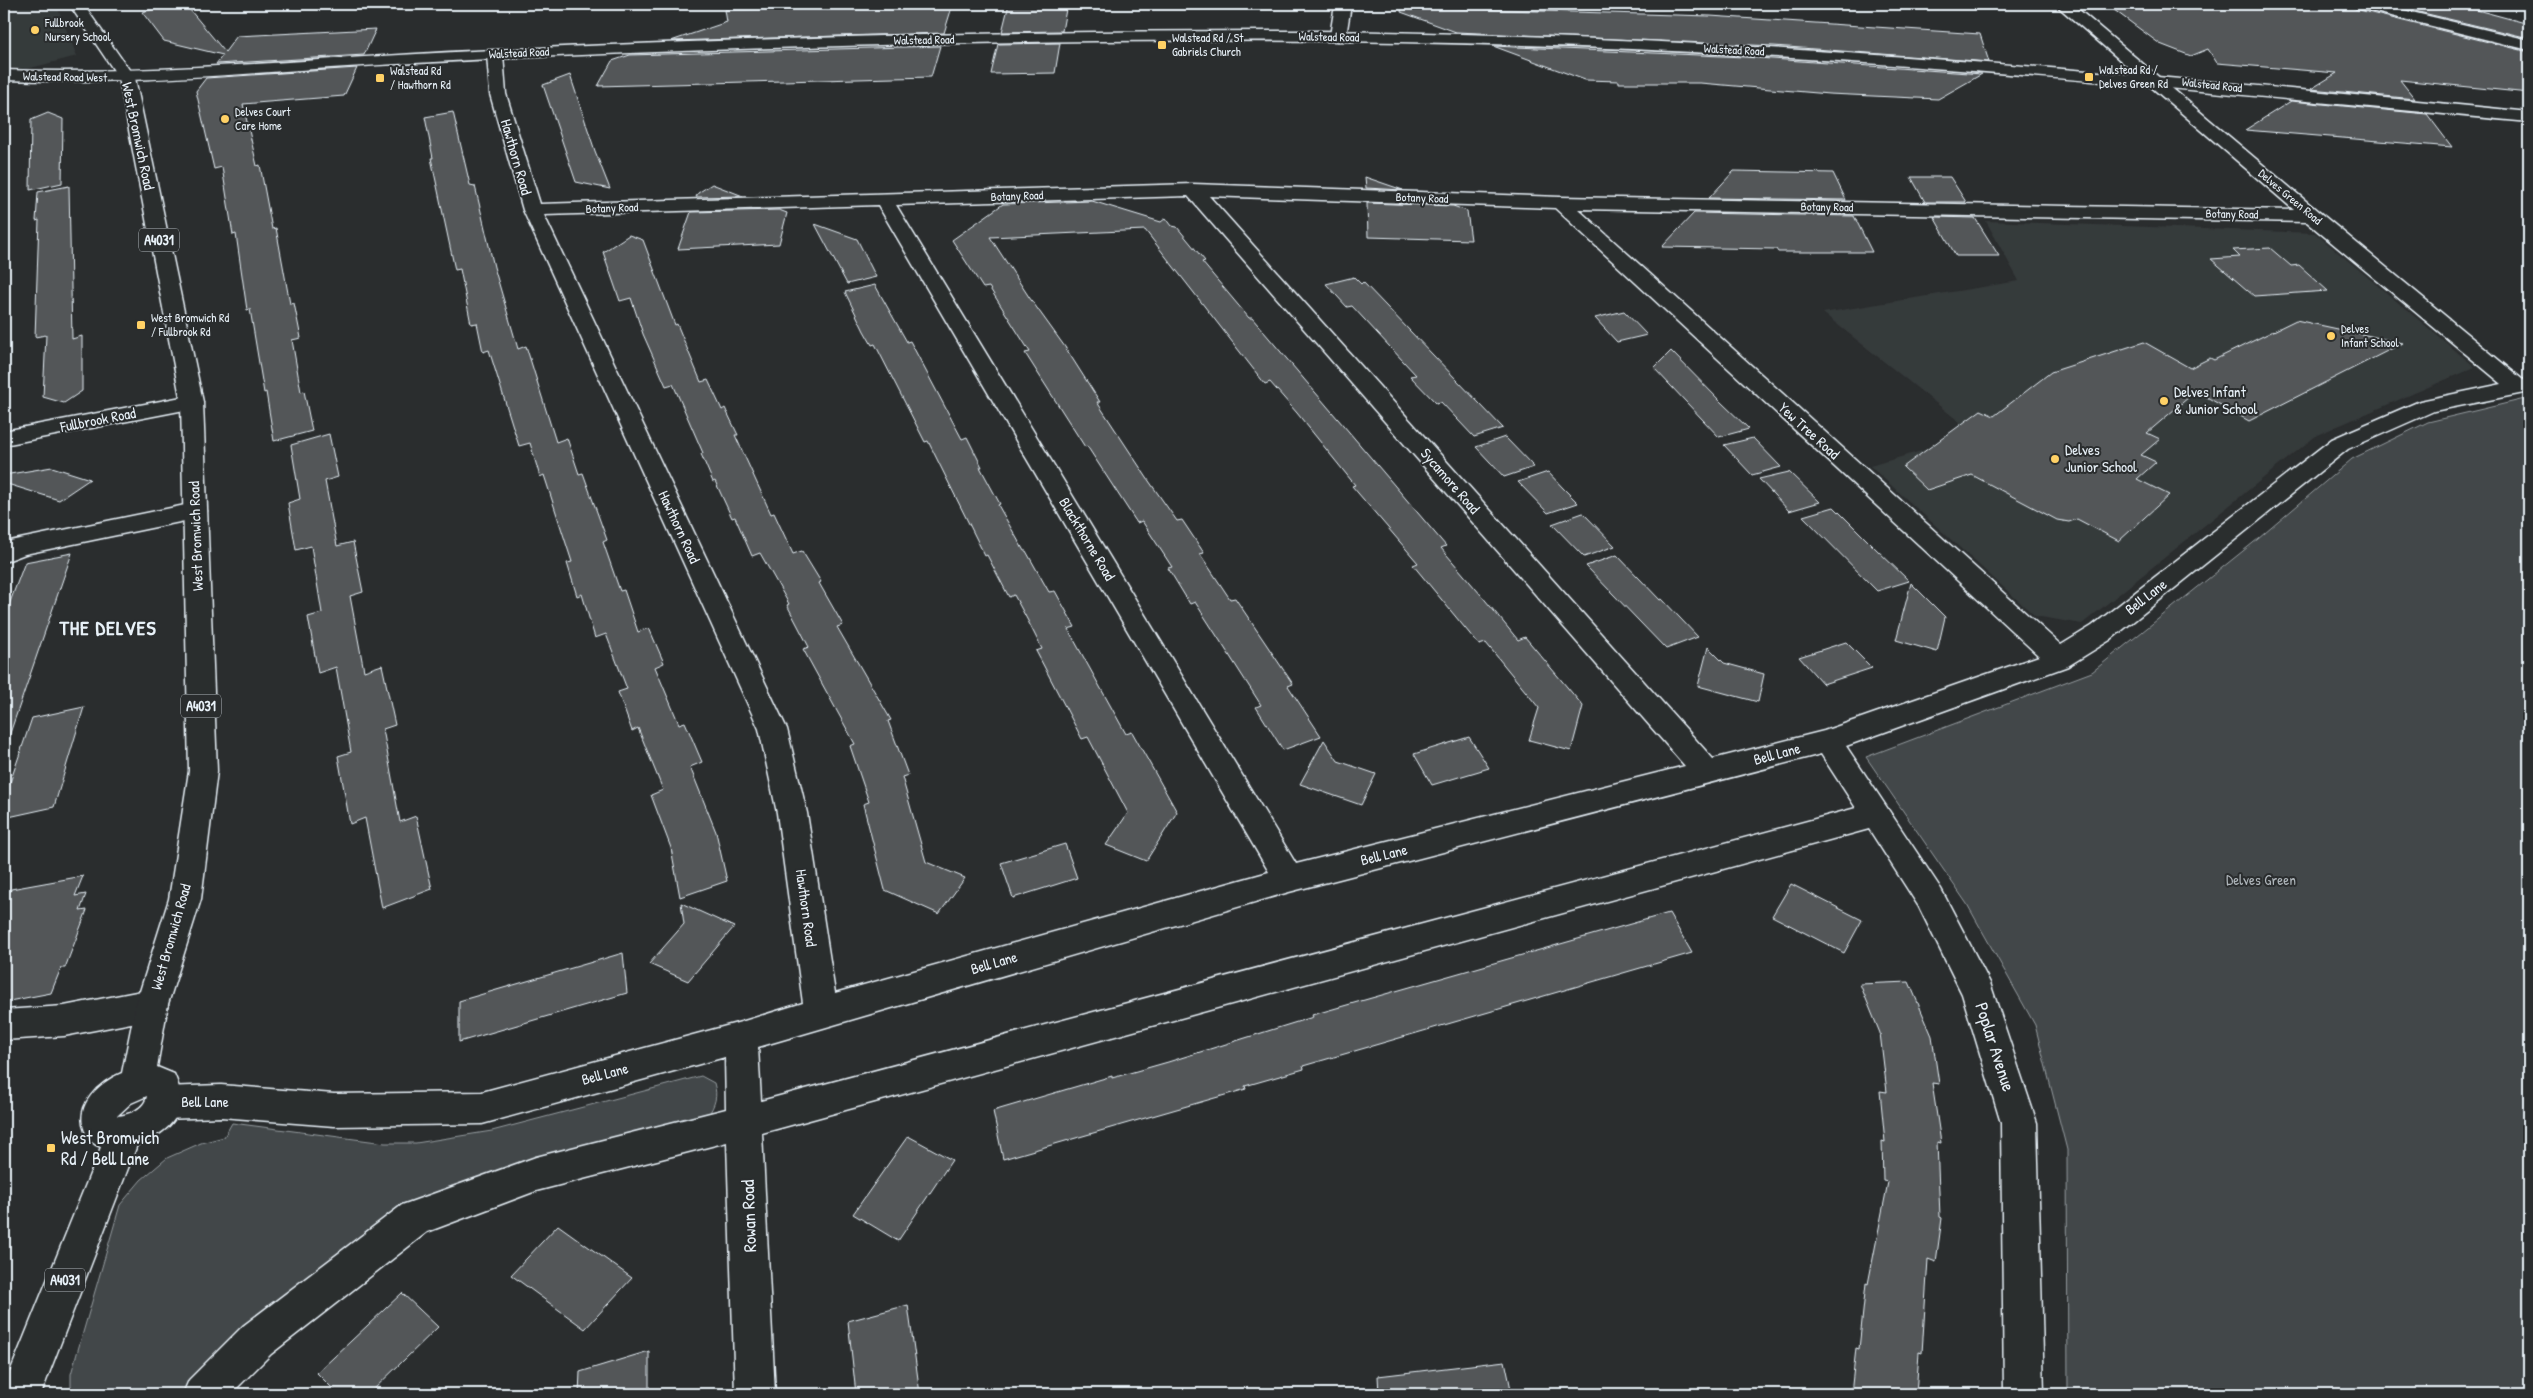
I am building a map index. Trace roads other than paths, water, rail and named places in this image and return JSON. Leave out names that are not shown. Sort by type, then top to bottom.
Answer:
[{"type":"street","name":"West Bromwich Road","points":[[76,4],[127,78],[192,402],[203,771],[185,899],[152,1004],[136,1082]]},
{"type":"street","points":[[1338,36],[1342,12],[1347,4]]},
{"type":"street","name":"Delves Green Road","points":[[2063,4],[2312,216],[2524,386]]},
{"type":"street","points":[[2360,4],[2529,45]]},
{"type":"street","name":"Walstead Road","points":[[127,78],[332,63],[659,47],[1006,38],[1338,36],[1643,44],[2150,79],[2529,117]]},
{"type":"street","name":"Hawthorn Road","points":[[495,54],[498,94],[532,210],[773,730],[792,813],[821,1012]]},
{"type":"street","name":"Walstead Road West","points":[[4,75],[127,78]]},
{"type":"street","name":"Botany Road","points":[[532,210],[1194,190],[1560,203],[2312,216]]},
{"type":"street","name":"Sycamore Road","points":[[1194,190],[1707,772]]},
{"type":"street","name":"Blackthorne Road","points":[[884,200],[1289,879]]},
{"type":"street","name":"Yew Tree Road","points":[[1560,203],[2059,659]]},
{"type":"street","name":"Bell Lane","points":[[163,1103],[221,1101],[334,1110],[482,1108],[741,1037],[821,1012],[1289,879],[1828,741],[2059,659],[2100,633],[2146,598],[2340,444],[2428,406],[2524,386]]},
{"type":"street","name":"Fullbrook Road","points":[[4,438],[192,402]]},
{"type":"street","points":[[4,554],[19,547],[195,511]]},
{"type":"street","name":"Poplar Avenue","points":[[1828,741],[1930,898],[1978,993],[2018,1122],[2024,1394]]},
{"type":"street","points":[[203,1394],[257,1340],[415,1218],[536,1174],[746,1121],[1876,815]]},
{"type":"street","points":[[4,1025],[64,1021],[152,1004]]},
{"type":"street","name":"Rowan Road","points":[[741,1037],[746,1121],[755,1394]]},
{"type":"street","points":[[147,1080],[162,1085],[165,1091],[163,1103],[155,1116],[146,1124],[124,1134],[106,1132],[100,1127],[99,1120],[107,1101],[126,1086],[136,1082],[147,1080]]},
{"type":"street","name":"A4031","points":[[20,1394],[124,1134]]},
{"type":"place","name":"Fullbrook Nursery School","points":[[35,30]]},
{"type":"place","name":"Walstead Rd / St Gabriels Church","points":[[1162,45]]},
{"type":"place","name":"Walstead Rd / Delves Green Rd","points":[[2089,77]]},
{"type":"place","name":"Walstead Rd / Hawthorn Rd","points":[[380,78]]},
{"type":"place","name":"Delves Court Care Home","points":[[225,119]]},
{"type":"place","name":"West Bromwich Rd / Fullbrook Rd","points":[[141,325]]},
{"type":"place","name":"Delves Infant School","points":[[2331,336]]},
{"type":"place","name":"Delves Infant & Junior School","points":[[2164,401]]},
{"type":"place","name":"Delves Junior School","points":[[2055,459]]},
{"type":"place","name":"West Bromwich Rd / Bell Lane","points":[[51,1148]]},
{"type":"district","name":"THE DELVES","points":[[108,628]]},
{"type":"park label","name":"Delves Green","points":[[2261,880]]}]
